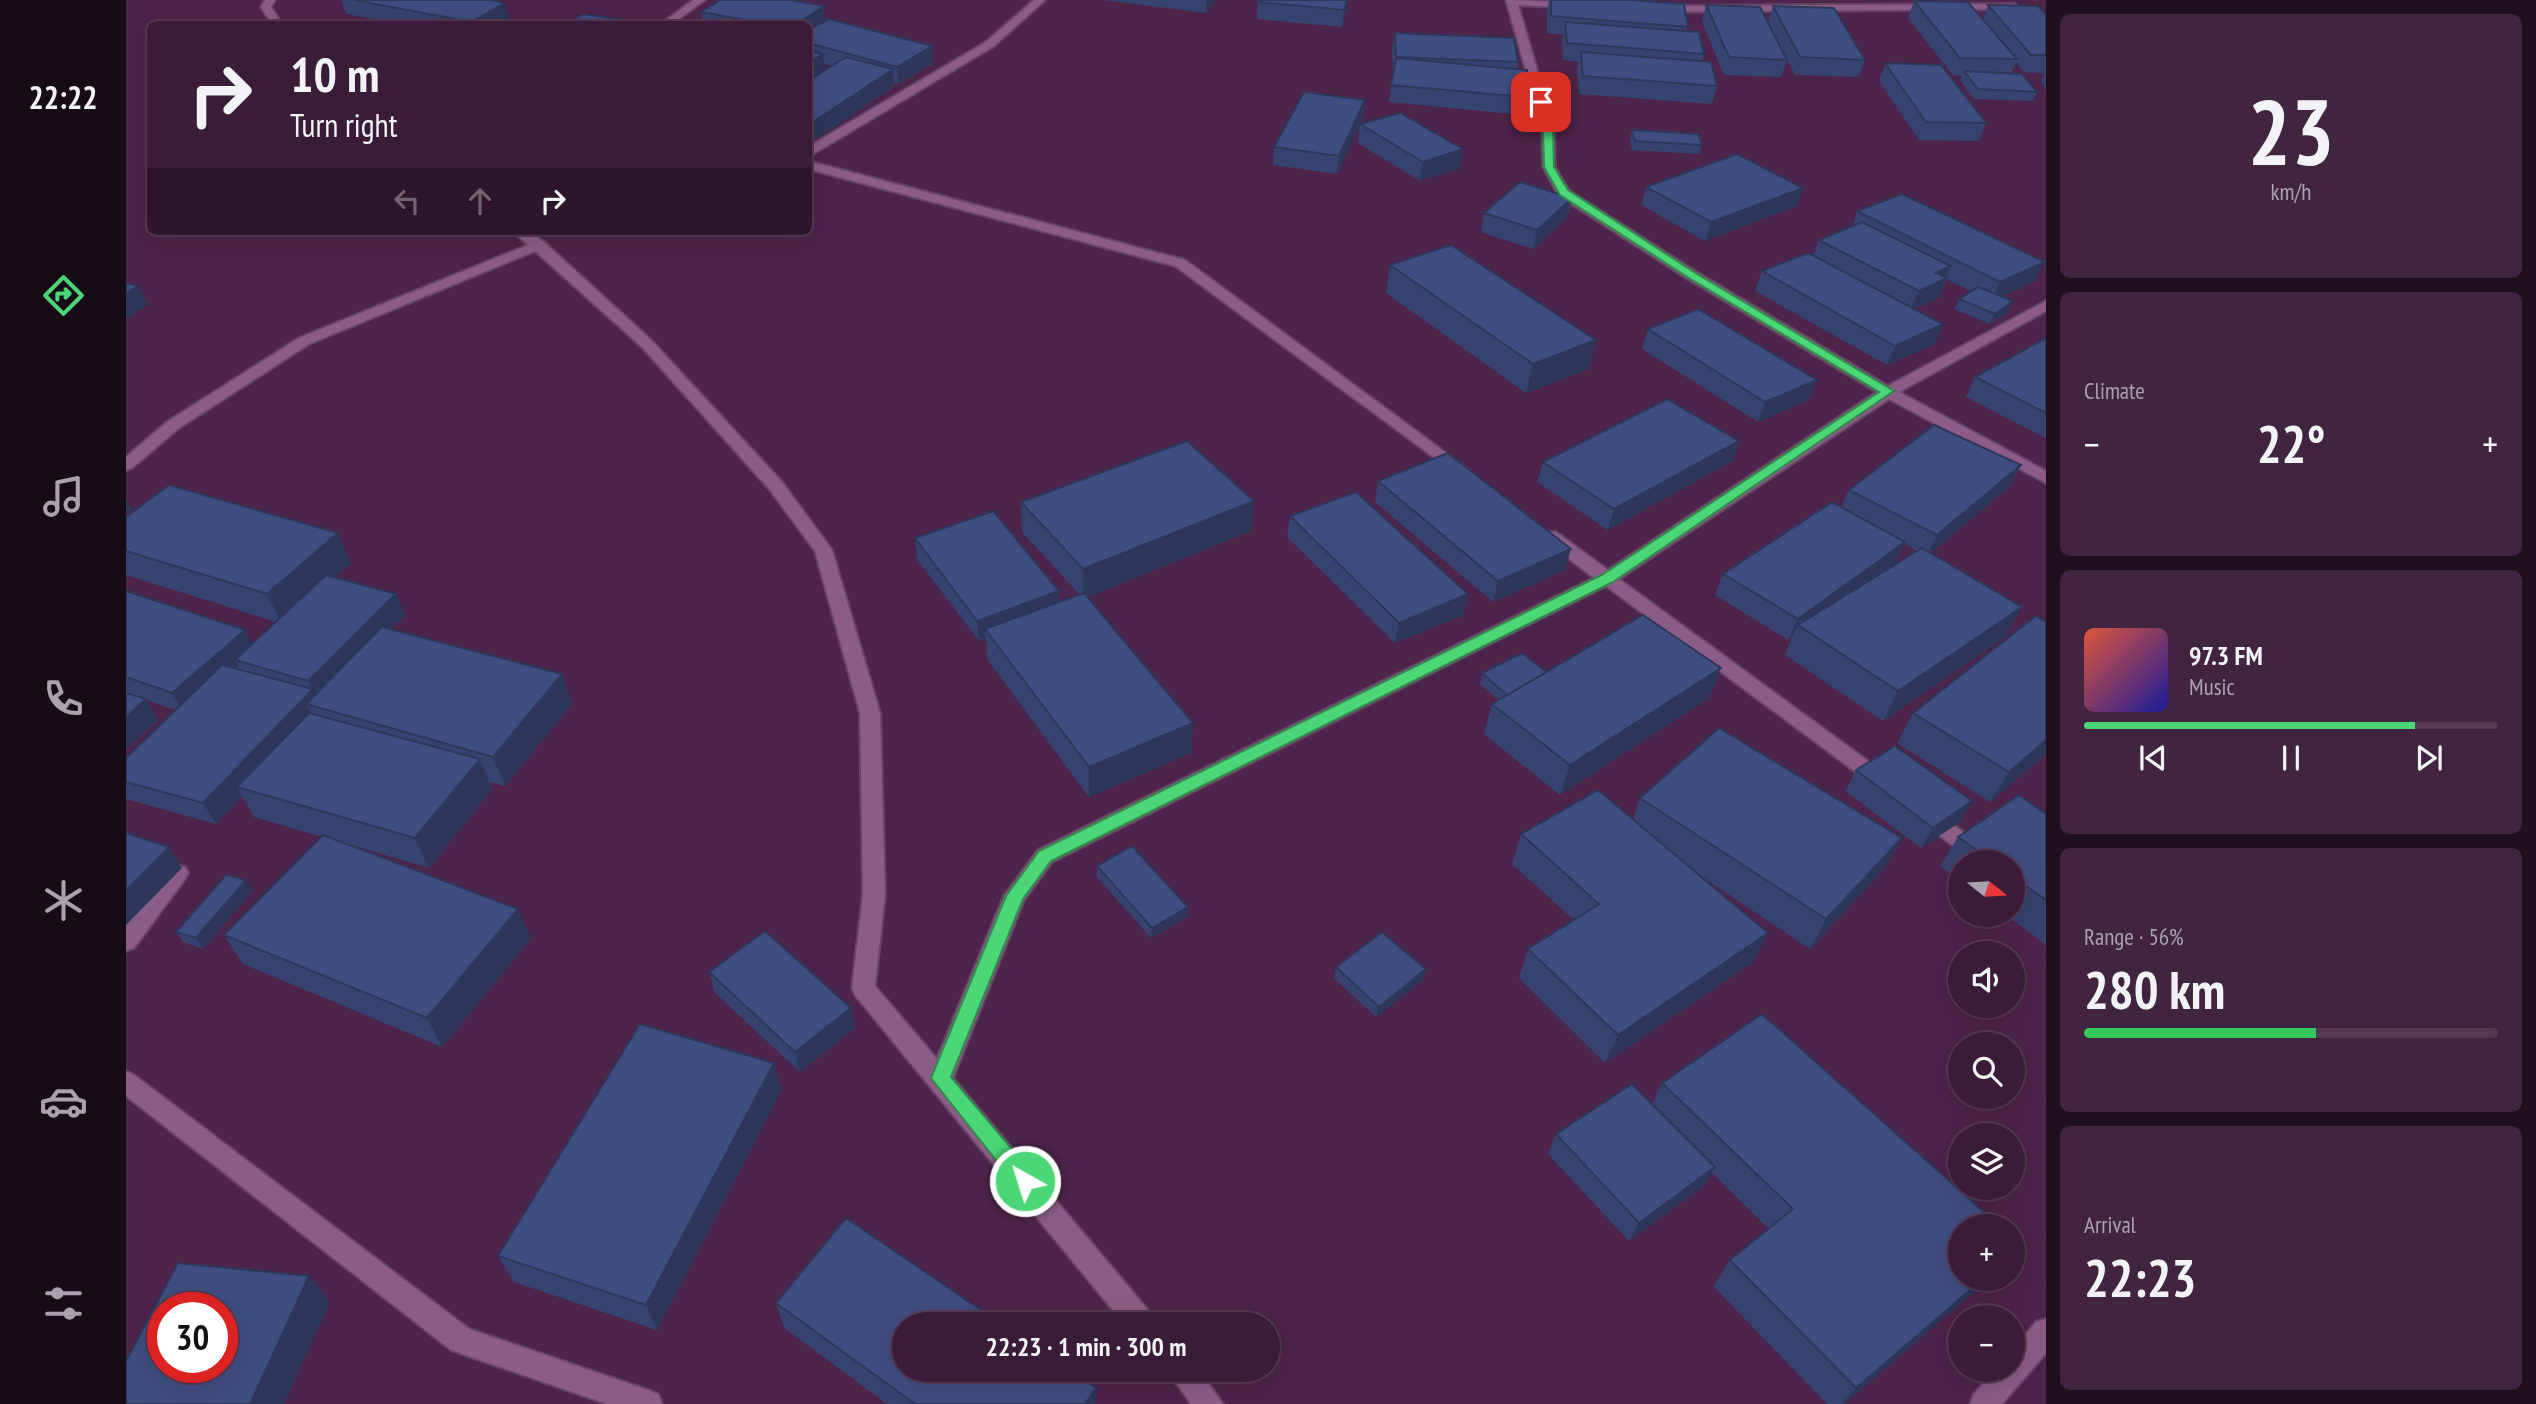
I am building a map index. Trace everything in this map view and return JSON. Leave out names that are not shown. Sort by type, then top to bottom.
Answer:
[{"type":"street","points":[[270,0],[266,7],[275,21]]},
{"type":"street","points":[[670,21],[699,0]]},
{"type":"street","points":[[812,151],[990,44],[1040,0]]},
{"type":"street","points":[[1592,7],[1511,0],[1548,127],[1549,167],[1564,192],[1693,276],[1888,391],[2046,478]]},
{"type":"street","points":[[1644,9],[2015,7]]},
{"type":"street","points":[[812,166],[1180,263],[1473,479]]},
{"type":"street","points":[[525,235],[646,344],[776,486],[823,551],[870,713],[874,894],[863,988],[941,1078],[1132,1312]]},
{"type":"street","points":[[126,465],[173,425],[304,341],[539,245]]},
{"type":"street","points":[[941,1078],[1015,896],[1045,856],[1608,578],[1888,391],[2046,305]]},
{"type":"street","points":[[1540,528],[1893,790]]},
{"type":"street","points":[[1915,806],[1974,850]]},
{"type":"street","points":[[126,943],[177,873]]},
{"type":"street","points":[[126,1082],[461,1340],[649,1404]]},
{"type":"street","points":[[1984,1404],[2046,1332]]},
{"type":"street","points":[[1191,1382],[1209,1404]]},
{"type":"building","points":[[354,0],[490,0],[505,3],[473,21]]},
{"type":"building","points":[[720,0],[790,0],[824,6],[802,21],[750,21],[701,12]]},
{"type":"building","points":[[1347,0],[1344,10],[1258,2]]},
{"type":"building","points":[[1551,0],[1632,0],[1684,4],[1688,27],[1551,16]]},
{"type":"building","points":[[1914,1],[1968,2],[2017,59],[1960,58]]},
{"type":"building","points":[[1706,5],[1760,7],[1787,60],[1729,57]]},
{"type":"building","points":[[1988,5],[2038,6],[2046,15],[2046,55],[2031,55]]},
{"type":"building","points":[[1773,6],[1834,8],[1865,60],[1800,57]]},
{"type":"building","points":[[583,14],[631,21],[572,21]]},
{"type":"building","points":[[829,19],[932,46],[897,67],[812,44],[812,28]]},
{"type":"building","points":[[1565,22],[1699,32],[1704,54],[1567,43]]},
{"type":"building","points":[[1395,33],[1514,38],[1518,62],[1396,57]]},
{"type":"building","points":[[812,51],[823,54],[812,61]]},
{"type":"building","points":[[1581,52],[1711,62],[1717,86],[1583,76]]},
{"type":"building","points":[[846,57],[893,69],[813,122],[812,78]]},
{"type":"building","points":[[1396,58],[1527,70],[1525,97],[1391,85]]},
{"type":"building","points":[[1885,63],[1941,65],[1986,123],[1926,122]]},
{"type":"building","points":[[1964,71],[2022,74],[2037,92],[1978,89]]},
{"type":"building","points":[[1304,92],[1365,100],[1339,156],[1274,147]]},
{"type":"building","points":[[1400,113],[1463,149],[1423,162],[1360,124]]},
{"type":"building","points":[[1632,130],[1698,134],[1702,145],[1635,141]]},
{"type":"building","points":[[1737,154],[1803,188],[1711,222],[1646,187]]},
{"type":"building","points":[[1520,182],[1572,198],[1537,230],[1484,213]]},
{"type":"building","points":[[1902,194],[2045,262],[2000,282],[1857,211]]},
{"type":"building","points":[[1862,222],[1951,266],[1936,273],[1947,278],[1919,291],[1819,240]]},
{"type":"building","points":[[1451,245],[1596,340],[1533,364],[1390,265]]},
{"type":"building","points":[[1808,253],[1943,324],[1895,346],[1762,271]]},
{"type":"building","points":[[126,283],[138,286],[126,294]]},
{"type":"building","points":[[1978,287],[2013,301],[1995,314],[1959,299]]},
{"type":"building","points":[[1698,309],[1817,380],[1765,402],[1648,329]]},
{"type":"building","points":[[2046,338],[2046,413],[1975,377]]},
{"type":"building","points":[[1667,399],[1739,441],[1614,509],[1543,462]]},
{"type":"building","points":[[1934,425],[2021,465],[1937,535],[1849,490]]},
{"type":"building","points":[[1187,441],[1254,501],[1083,569],[1021,502]]},
{"type":"building","points":[[1448,453],[1571,549],[1498,581],[1378,481]]},
{"type":"building","points":[[169,485],[338,533],[267,594],[126,551],[126,517]]},
{"type":"building","points":[[1356,492],[1468,594],[1399,623],[1290,516]]},
{"type":"building","points":[[1832,502],[1905,542],[1798,619],[1723,574]]},
{"type":"building","points":[[993,511],[1059,591],[977,621],[915,538]]},
{"type":"building","points":[[1922,548],[2022,607],[1898,691],[1798,625]]},
{"type":"building","points":[[326,575],[396,594],[308,681],[235,660]]},
{"type":"building","points":[[126,591],[245,630],[172,693],[126,677]]},
{"type":"building","points":[[1084,593],[1193,723],[1089,767],[985,629]]},
{"type":"building","points":[[1643,615],[1721,668],[1570,765],[1492,704]]},
{"type":"building","points":[[2036,616],[2046,622],[2046,740],[2009,772],[1913,713]]},
{"type":"building","points":[[382,627],[562,674],[493,757],[306,704]]},
{"type":"building","points":[[1522,653],[1546,672],[1507,695],[1482,673]]},
{"type":"building","points":[[222,665],[313,689],[203,803],[126,782],[126,758]]},
{"type":"building","points":[[126,693],[146,699],[126,717]]},
{"type":"building","points":[[309,713],[480,759],[415,838],[237,787]]},
{"type":"building","points":[[1719,728],[1902,838],[1826,919],[1640,798]]},
{"type":"building","points":[[1895,746],[1972,801],[1933,828],[1856,770]]},
{"type":"building","points":[[1598,790],[1768,933],[1618,1035],[1528,949],[1599,904],[1521,834]]},
{"type":"building","points":[[2019,795],[2046,814],[2046,900],[2025,885],[2025,850],[1976,850],[1958,837]]},
{"type":"building","points":[[126,833],[169,847],[126,890]]},
{"type":"building","points":[[323,835],[518,909],[427,1018],[224,935]]},
{"type":"building","points":[[1132,846],[1188,907],[1152,928],[1097,866]]},
{"type":"building","points":[[226,875],[246,880],[196,938],[176,932]]},
{"type":"building","points":[[765,931],[851,1008],[795,1052],[709,972]]},
{"type":"building","points":[[1382,932],[1426,969],[1379,1007],[1336,967]]},
{"type":"building","points":[[1762,1014],[1948,1180],[1948,1200],[1971,1200],[1986,1214],[1948,1214],[1948,1291],[1969,1291],[1953,1305],[1948,1305],[1948,1309],[1856,1388],[1730,1260],[1793,1209],[1662,1083]]},
{"type":"building","points":[[640,1024],[774,1063],[646,1305],[498,1256]]},
{"type":"building","points":[[1632,1084],[1715,1167],[1639,1223],[1556,1134]]},
{"type":"building","points":[[846,1218],[984,1312],[892,1312],[892,1382],[1087,1382],[1096,1388],[1085,1404],[915,1404],[776,1303]]},
{"type":"building","points":[[178,1263],[309,1276],[250,1404],[126,1404],[126,1361],[147,1321],[147,1383],[238,1383],[238,1292],[163,1292]]},
{"type":"route","points":[[1025,1181],[941,1078],[1015,896],[1045,856],[1608,578],[1888,391],[1693,276],[1564,192],[1549,167],[1546,151],[1548,127],[1541,102]]}]
